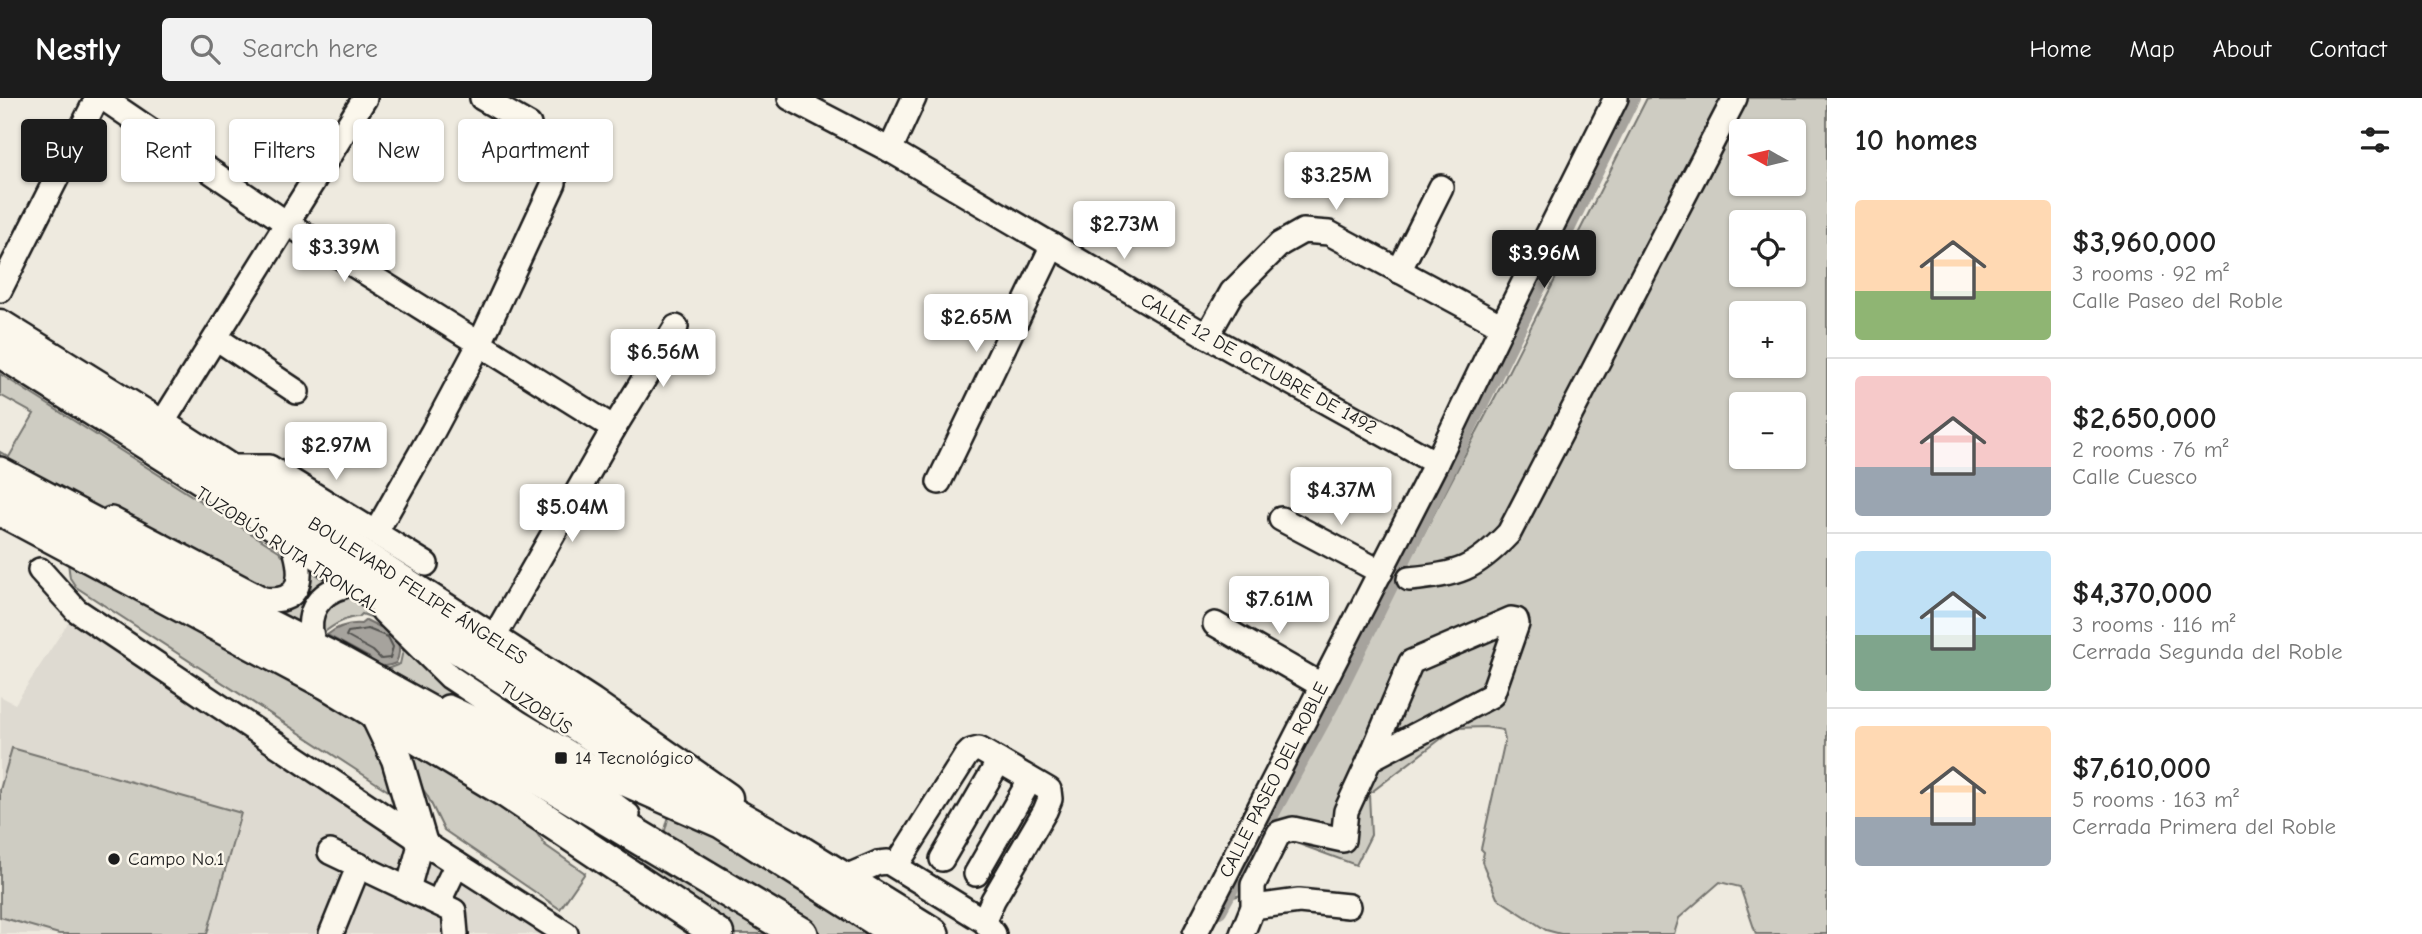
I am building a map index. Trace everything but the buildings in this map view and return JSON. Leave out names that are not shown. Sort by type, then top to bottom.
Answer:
[{"type":"highway","name":"BOULEVARD FELIPE ÁNGELES","points":[[0,350],[265,517],[615,749],[791,847],[932,934]]},
{"type":"highway","points":[[0,490],[338,663],[435,716],[799,932]]},
{"type":"highway","points":[[279,502],[449,640]]},
{"type":"highway","points":[[55,516],[193,612]]},
{"type":"main road","name":"BOULEVARD FELIPE ÁNGELES","points":[[0,325],[161,425],[591,703],[703,780],[791,847]]},
{"type":"main road","points":[[0,510],[327,684],[507,793],[718,934]]},
{"type":"main road","points":[[374,713],[397,759],[421,841]]},
{"type":"street","points":[[0,290],[97,98]]},
{"type":"street","points":[[103,98],[288,224],[614,428]]},
{"type":"street","points":[[161,425],[365,98]]},
{"type":"street","points":[[482,98],[519,119]]},
{"type":"street","name":"CALLE 12 DE OCTUBRE DE 1492","points":[[790,98],[890,150],[1207,336],[1436,463]]},
{"type":"street","points":[[890,150],[914,98]]},
{"type":"street","name":"CALLE PASEO DEL ROBLE","points":[[1195,934],[1436,463],[1616,98]]},
{"type":"street","points":[[1409,579],[1461,571],[1487,557],[1508,533],[1735,98]]},
{"type":"street","points":[[376,532],[480,343],[554,183]]},
{"type":"street","points":[[1399,271],[1441,187]]},
{"type":"street","points":[[1207,336],[1232,292],[1280,244],[1303,232],[1329,233],[1502,326]]},
{"type":"street","points":[[939,482],[1053,245]]},
{"type":"street","points":[[492,639],[676,327]]},
{"type":"street","points":[[216,338],[297,392]]},
{"type":"street","name":"TUZOBÚS RUTA TRONCAL","points":[[0,369],[296,552],[387,613],[450,677],[518,722],[611,778],[720,826],[891,934]]},
{"type":"street","points":[[226,467],[269,467],[426,564]]},
{"type":"street","points":[[0,469],[16,472],[54,489],[263,599],[284,599],[298,586],[300,567],[296,552]]},
{"type":"street","points":[[0,469],[412,691],[502,732],[600,794],[671,846],[799,932]]},
{"type":"street","points":[[1281,519],[1381,572]]},
{"type":"street","points":[[40,570],[76,610],[421,841],[566,934]]},
{"type":"street","points":[[312,637],[310,621],[318,601],[325,594],[344,586]]},
{"type":"street","points":[[1242,934],[1253,907],[1254,885],[1279,833],[1293,829],[1343,840],[1346,811],[1411,662],[1511,619],[1516,620],[1517,624],[1492,695],[1370,759]]},
{"type":"street","points":[[1215,625],[1321,685]]},
{"type":"street","points":[[843,878],[878,863],[888,862],[989,928],[993,900],[1051,799],[1049,790],[979,749],[971,751],[896,866]]},
{"type":"street","points":[[942,859],[999,761]]},
{"type":"street","points":[[976,874],[1030,779]]},
{"type":"street","points":[[408,889],[421,841]]},
{"type":"street","points":[[330,852],[454,911],[456,934]]},
{"type":"street","points":[[438,903],[457,864]]},
{"type":"street","points":[[331,934],[359,865]]},
{"type":"street","points":[[1253,907],[1299,901],[1348,906]]},
{"type":"shaded area","points":[[1647,98],[1827,98],[1827,934],[1756,934],[1740,887],[1720,882],[1679,918],[1674,934],[1561,934],[1546,930],[1497,898],[1482,862],[1484,852],[1481,849],[1505,740],[1503,730],[1485,727],[1455,728],[1369,794],[1371,835],[1356,865],[1285,839],[1260,891],[1233,897],[1503,382]]},
{"type":"shaded area","points":[[0,374],[279,551],[290,564],[286,589],[258,594],[55,484],[0,463],[0,452],[9,457],[34,414],[0,395]]},
{"type":"shaded area","points":[[67,555],[341,702],[371,729],[399,798],[76,587],[70,578]]},
{"type":"shaded area","points":[[310,570],[329,583],[301,628],[279,615],[303,598],[309,585]]},
{"type":"shaded area","points":[[348,596],[381,616],[379,620],[362,614],[339,622],[322,634],[328,609],[335,601]]},
{"type":"shaded area","points":[[75,612],[566,934],[0,934],[0,696],[15,704]]},
{"type":"shaded area","points":[[404,646],[517,726],[453,705],[387,669],[400,664]]},
{"type":"shaded area","points":[[427,731],[776,934],[734,934]]},
{"type":"shaded area","points":[[404,744],[530,823],[545,845],[585,873],[560,909],[444,830],[427,795],[416,780]]},
{"type":"shaded area","name":"Campo No.1","points":[[12,748],[241,813],[207,934],[59,934],[0,917],[0,790]]},
{"type":"shaded area","points":[[671,808],[886,934],[818,934],[664,834]]},
{"type":"water","points":[[366,620],[380,627],[384,624],[395,637],[399,646],[396,663],[386,666],[376,664],[369,661],[370,658],[327,635],[343,626],[361,624]]},
{"type":"waterway","points":[[1219,910],[1331,705],[1632,98]]},
{"type":"place","name":"14 Tecnológico","points":[[561,758]]},
{"type":"place","name":"Campo No.1","points":[[114,859]]}]
